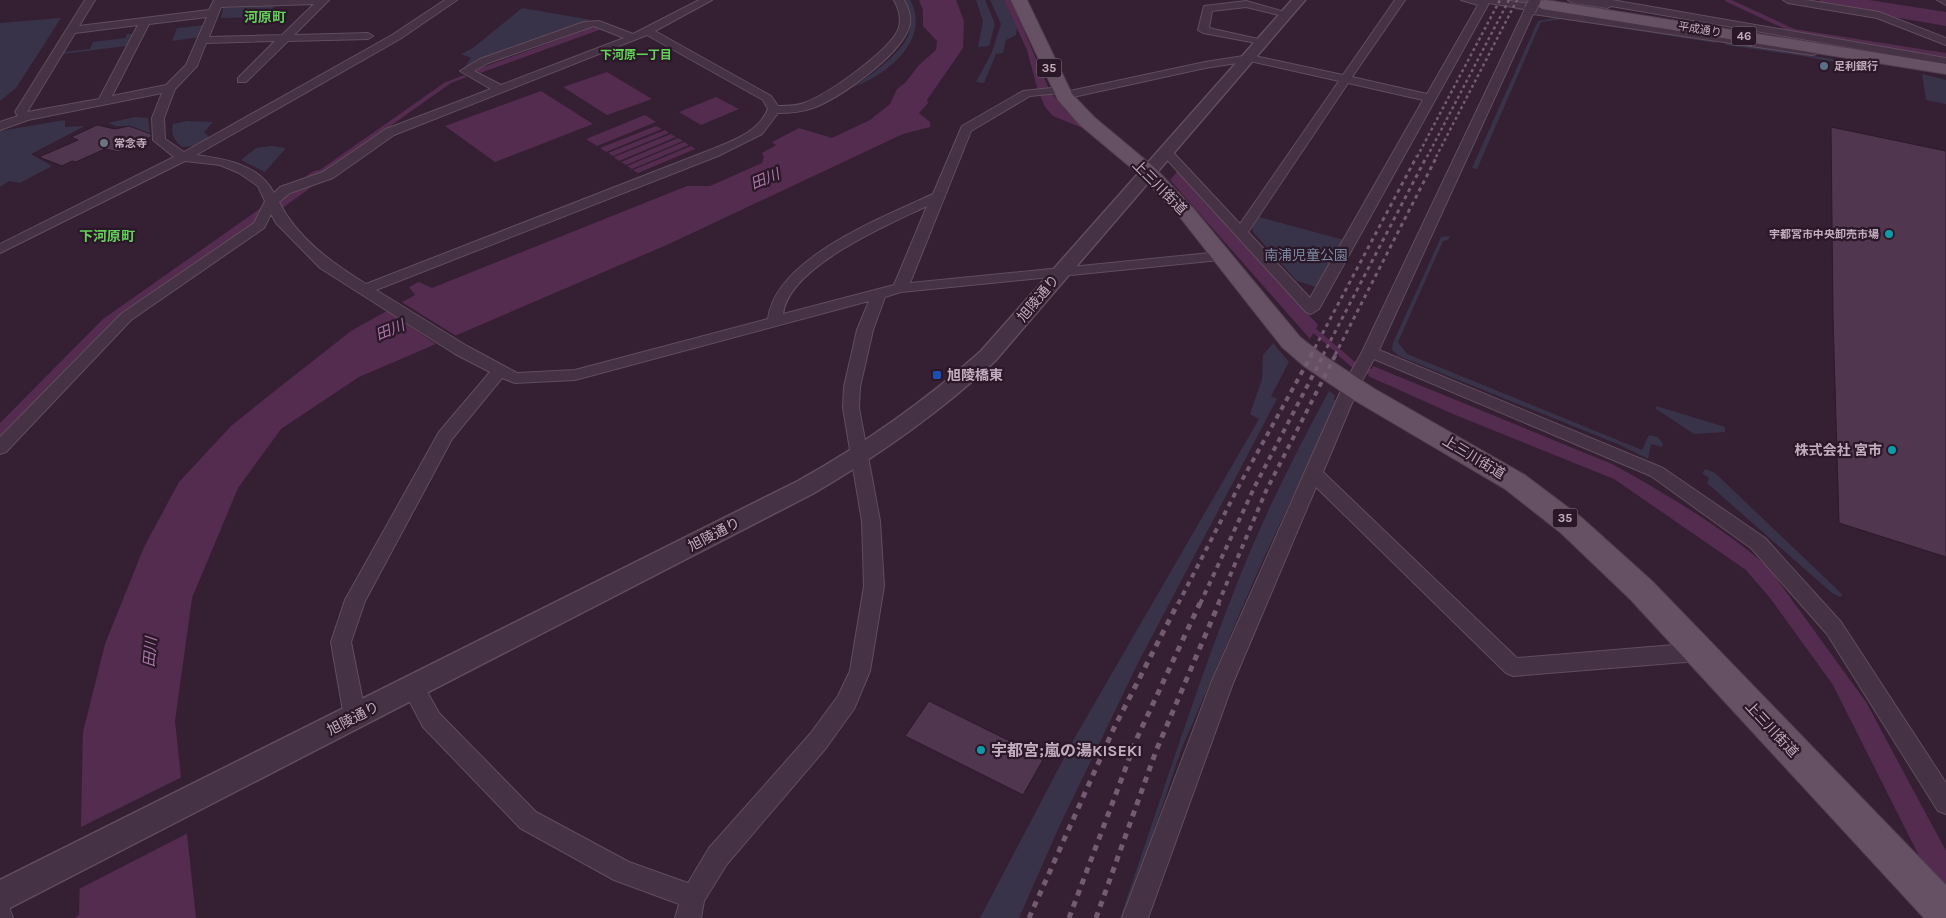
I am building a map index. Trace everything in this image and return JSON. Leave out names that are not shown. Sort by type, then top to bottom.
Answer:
[{"type":"main road","name":"上三川街道","points":[[1019,0],[1059,93],[1097,130],[1157,162],[1186,212],[1291,342],[1308,358],[1361,368],[1494,469],[1544,502],[1602,551],[1946,914]]},
{"type":"main road","name":"平成通り","points":[[1540,4],[1946,69]]},
{"type":"main road","name":"平成通り","points":[[1540,4],[1946,62]]},
{"type":"street","points":[[25,117],[21,112],[90,0]]},
{"type":"street","points":[[71,30],[145,21],[216,6],[324,0]]},
{"type":"street","points":[[242,80],[324,0]]},
{"type":"street","points":[[0,250],[183,157],[396,37],[452,0]]},
{"type":"street","points":[[0,448],[126,317],[260,225],[272,201],[285,190],[328,175],[390,132],[633,38],[707,0]]},
{"type":"street","points":[[774,109],[803,108],[850,82],[884,54],[903,30],[905,15],[899,0]]},
{"type":"street","name":"旭陵通り","points":[[0,897],[292,750],[806,487],[860,457],[965,378],[1010,332],[1299,0]]},
{"type":"street","points":[[1240,233],[1400,0]]},
{"type":"street","points":[[1157,162],[1240,233],[1311,310],[1484,3],[1466,0]]},
{"type":"street","points":[[1486,0],[1665,28],[1685,26],[1946,62]]},
{"type":"street","points":[[1573,0],[1671,15],[1685,26],[1872,60],[1685,26],[1595,0]]},
{"type":"street","points":[[1788,0],[1879,14],[1946,42]]},
{"type":"street","points":[[1942,0],[1946,2]]},
{"type":"street","points":[[1262,43],[1203,30],[1208,8],[1246,4],[1287,14]]},
{"type":"street","points":[[1135,918],[1147,881],[1222,683],[1314,474],[1361,368],[1540,4]]},
{"type":"street","points":[[216,6],[204,40],[191,66],[170,88],[158,118],[159,140],[183,157],[222,162],[244,170],[263,184],[281,220],[325,265],[461,350],[516,378],[576,375],[900,288],[1220,256]]},
{"type":"street","points":[[103,102],[145,21]]},
{"type":"street","points":[[501,90],[466,71],[484,61],[588,24],[595,23],[633,38]]},
{"type":"street","points":[[366,289],[714,153],[763,127],[771,119],[774,109],[767,98],[648,31]]},
{"type":"street","points":[[204,40],[368,36]]},
{"type":"street","points":[[900,288],[966,128],[1027,94],[1059,93],[1250,58],[1430,98]]},
{"type":"street","points":[[0,126],[25,117],[170,88]]},
{"type":"street","points":[[775,321],[779,300],[807,267],[844,243],[938,196]]},
{"type":"street","points":[[413,687],[430,720],[528,820],[690,908],[718,856],[818,741],[846,702],[860,671],[874,586],[870,521],[851,408],[852,387],[865,330],[879,293]]},
{"type":"street","points":[[1361,368],[1656,472],[1758,543],[1834,628],[1946,803]]},
{"type":"street","points":[[355,717],[341,642],[355,600],[445,436],[499,371]]},
{"type":"street","points":[[1314,474],[1513,667],[1698,652]]},
{"type":"green space","points":[[904,0],[910,0],[915,14],[915,28],[911,42],[903,54],[880,74],[854,87],[895,54],[907,38],[910,22]]},
{"type":"green space","points":[[976,0],[985,0],[995,24],[989,46],[978,47],[983,21]]},
{"type":"green space","points":[[990,0],[1004,0],[1017,28],[1016,35],[1006,40],[1003,53],[996,54],[984,83],[976,82],[992,52],[1001,24]]},
{"type":"green space","points":[[275,6],[264,17],[221,18],[223,8]]},
{"type":"green space","points":[[522,8],[592,20],[464,68],[471,58],[461,54],[473,48]]},
{"type":"green space","points":[[1561,17],[1715,41],[1716,43],[1562,19],[1541,22],[1477,169],[1472,168],[1538,21]]},
{"type":"green space","points":[[61,18],[16,88],[0,101],[0,23]]},
{"type":"green space","points":[[205,25],[200,37],[172,41],[177,28]]},
{"type":"green space","points":[[127,34],[133,34],[126,46],[62,54],[63,52],[90,49],[93,42],[125,38]]},
{"type":"green space","points":[[1726,42],[1852,62],[1865,68],[1803,56],[1726,45]]},
{"type":"green space","points":[[1922,74],[1946,80],[1946,104],[1926,100]]},
{"type":"green space","points":[[135,117],[148,118],[150,134],[130,126],[116,126],[108,123]]},
{"type":"green space","points":[[65,120],[65,127],[85,126],[31,154],[52,166],[20,183],[9,181],[0,187],[0,131]]},
{"type":"green space","points":[[187,121],[213,122],[204,132],[209,137],[196,146],[182,147],[174,137],[172,131],[173,124]]},
{"type":"green space","points":[[271,146],[286,148],[265,172],[241,160],[256,148]]},
{"type":"green space","name":"南浦児童公園","points":[[1259,217],[1344,240],[1316,287],[1297,281],[1253,232],[1252,227]]},
{"type":"green space","points":[[1450,236],[1448,240],[1443,241],[1398,342],[1407,354],[1642,450],[1649,435],[1658,437],[1663,444],[1662,447],[1651,444],[1648,459],[1620,445],[1399,356],[1392,350],[1393,343],[1441,237]]},
{"type":"green space","points":[[1273,343],[1289,362],[1271,396],[1277,399],[1139,661],[1059,827],[1019,918],[980,918],[1074,739],[1259,419],[1250,414],[1262,379],[1263,355]]},
{"type":"green space","points":[[1329,391],[1335,395],[1334,399],[1337,401],[1258,571],[1181,750],[1125,918],[1120,918],[1198,689],[1231,599],[1277,492]]},
{"type":"green space","points":[[1656,406],[1725,427],[1725,432],[1694,434],[1656,409]]},
{"type":"green space","points":[[1706,469],[1715,473],[1843,595],[1840,597],[1832,593],[1707,483],[1709,478],[1702,473]]},
{"type":"water","name":"田川","points":[[919,0],[956,0],[964,21],[963,48],[927,100],[928,103],[919,113],[930,122],[930,127],[903,134],[669,244],[359,377],[281,429],[238,488],[192,598],[175,721],[196,918],[75,918],[79,915],[83,732],[105,644],[144,547],[179,482],[231,426],[281,386],[351,331],[415,295],[409,287],[419,282],[432,288],[687,186],[710,186],[762,163],[764,157],[762,153],[776,145],[772,142],[799,128],[832,138],[870,120],[890,104],[897,89],[936,50],[937,41],[923,26],[923,10]]},
{"type":"water","points":[[1004,0],[1010,0],[1049,89],[1038,91],[1027,50]]},
{"type":"water","points":[[596,26],[602,29],[480,73],[475,70]]},
{"type":"water","points":[[607,72],[652,99],[607,115],[563,87]]},
{"type":"water","points":[[464,75],[467,77],[451,83],[320,176],[307,179],[444,83]]},
{"type":"water","points":[[541,91],[593,124],[495,162],[445,126]]},
{"type":"water","points":[[1052,94],[1066,111],[1084,123],[1092,132],[1053,116],[1045,107],[1040,95]]},
{"type":"water","points":[[716,97],[739,109],[701,125],[679,112]]},
{"type":"water","points":[[645,115],[656,122],[597,146],[586,139]]},
{"type":"water","points":[[656,126],[662,129],[606,152],[600,148]]},
{"type":"water","points":[[665,130],[669,133],[613,156],[608,153]]},
{"type":"water","points":[[671,134],[676,137],[619,161],[614,157]]},
{"type":"water","points":[[678,138],[683,141],[626,165],[621,162]]},
{"type":"water","points":[[684,142],[689,145],[632,169],[627,166]]},
{"type":"water","points":[[691,146],[695,149],[638,173],[633,170]]},
{"type":"water","points":[[1177,172],[1184,176],[1318,325],[1310,339],[1170,180]]},
{"type":"water","points":[[1373,366],[1612,464],[1693,512],[1733,539],[1768,567],[1866,702],[1946,851],[1946,885],[1919,856],[1833,685],[1770,598],[1746,570],[1614,479],[1453,414],[1368,376]]},
{"type":"pier","points":[[400,301],[458,337],[439,346],[384,309]]},
{"type":"pier","points":[[184,776],[190,832],[77,890],[79,828]]},
{"type":"building","name":"常念寺","points":[[97,125],[115,129],[129,126],[151,134],[151,137],[119,152],[105,149],[62,166],[39,157],[78,140],[71,137]]},
{"type":"building","points":[[1831,127],[1946,151],[1946,557],[1839,523],[1833,318]]},
{"type":"building","name":"宇都宮;嵐の湯KISEKI","points":[[929,701],[1044,758],[1023,795],[905,736]]},
{"type":"waterway","points":[[1727,0],[1794,31],[1946,55]]},
{"type":"waterway","points":[[1830,0],[1946,19]]},
{"type":"waterway","points":[[0,435],[110,323],[318,175]]},
{"type":"waterway","points":[[1310,327],[1343,355]]},
{"type":"waterway","points":[[1341,354],[1354,365],[1376,374]]},
{"type":"tunnel","points":[[1516,0],[1542,4]]},
{"type":"railway","points":[[1417,157],[1500,0]]},
{"type":"railway","points":[[1427,157],[1509,0]]},
{"type":"railway","points":[[1436,157],[1517,0]]},
{"type":"railway","points":[[1311,355],[1417,156]]},
{"type":"railway","points":[[1323,355],[1427,156]]},
{"type":"railway","points":[[1335,355],[1437,156]]},
{"type":"railway","points":[[1178,604],[1241,482],[1312,354]]},
{"type":"railway","points":[[1200,604],[1255,486],[1324,354]]},
{"type":"railway","points":[[1218,604],[1266,491],[1336,354]]},
{"type":"railway","points":[[1029,918],[1114,728],[1178,603]]},
{"type":"railway","points":[[1069,918],[1137,738],[1200,603]]},
{"type":"railway","points":[[1096,918],[1156,751],[1219,603]]},
{"type":"place","name":"足利銀行","points":[[1824,66]]},
{"type":"place","name":"常念寺","points":[[104,143]]},
{"type":"place","name":"宇都宮市中央卸売市場","points":[[1889,234]]},
{"type":"place","name":"旭陵橋東","points":[[937,375]]},
{"type":"place","name":"株式会社 宮市","points":[[1892,450]]},
{"type":"place","name":"宇都宮;嵐の湯KISEKI","points":[[981,750]]},
{"type":"district","name":"河原町","points":[[265,17]]},
{"type":"district","name":"下河原一丁目","points":[[636,55]]},
{"type":"district","name":"下河原町","points":[[107,236]]}]
